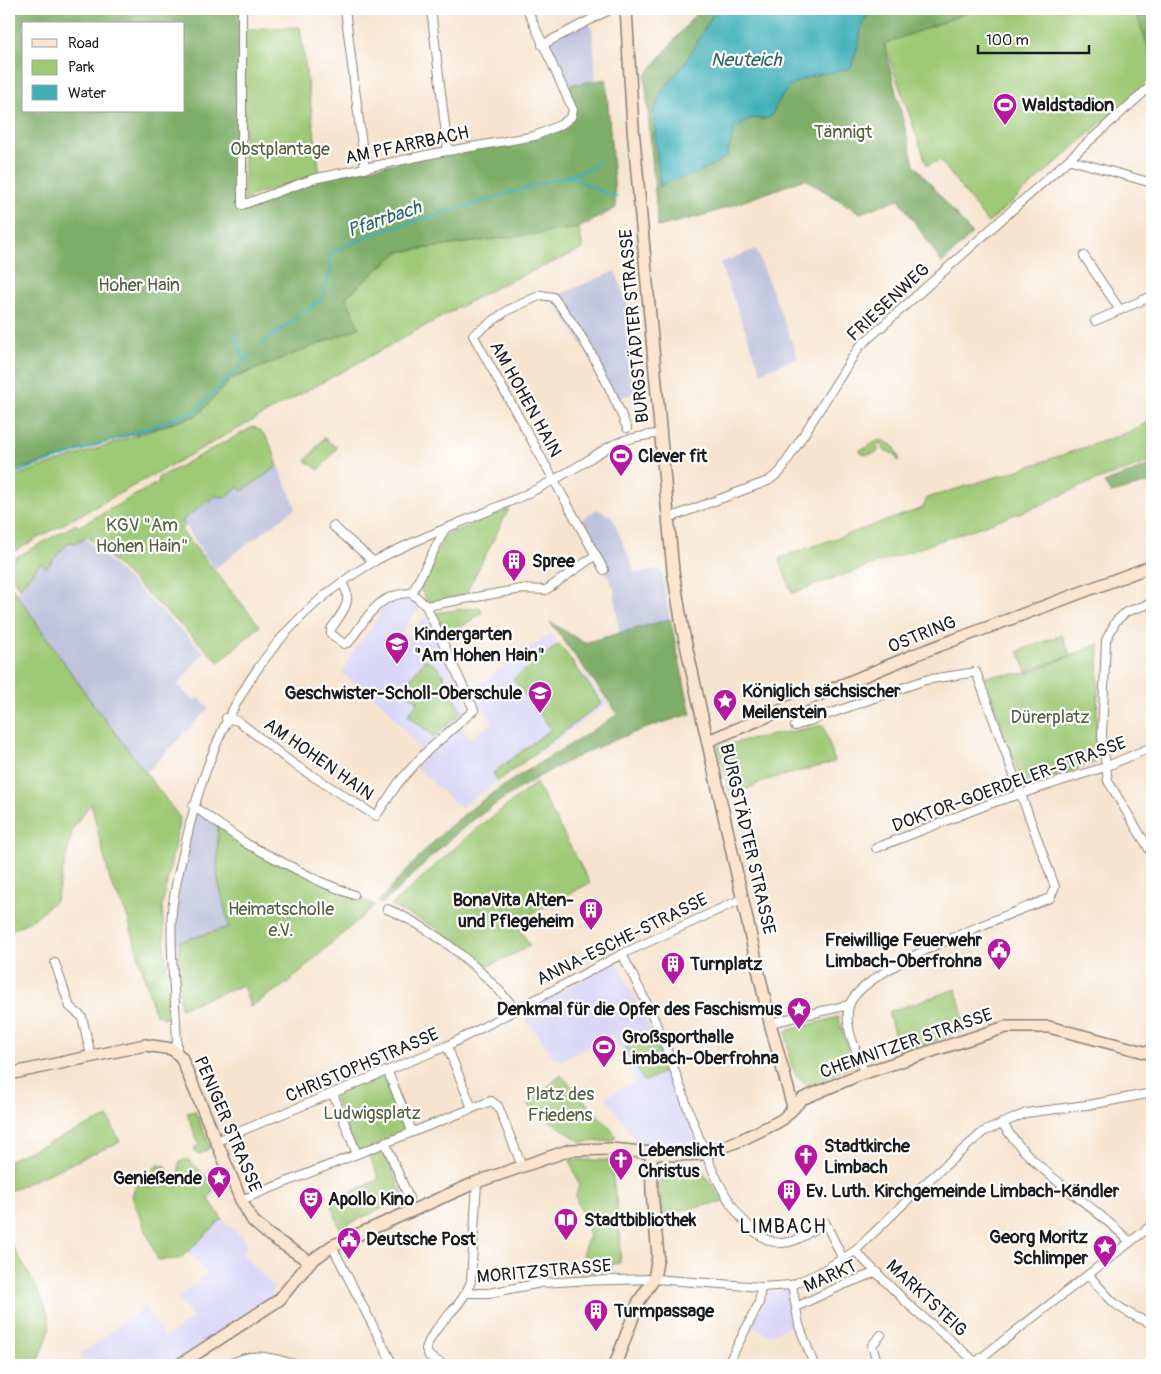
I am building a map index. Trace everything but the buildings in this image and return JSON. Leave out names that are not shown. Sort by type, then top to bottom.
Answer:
[{"type":"main road","name":"BURGSTÄDTER STRASSE","points":[[626,9],[632,128],[673,571],[683,631],[744,898],[770,1023],[792,1107]]},
{"type":"main road","name":"OSTRING","points":[[708,741],[914,655],[1073,598],[1152,566]]},
{"type":"main road","name":"CHEMNITZER STRASSE","points":[[704,1154],[741,1140],[783,1120],[792,1107],[802,1099],[864,1072],[910,1059],[972,1036],[1006,1027],[1049,1027],[1152,1054]]},
{"type":"main road","name":"PENIGER STRASSE","points":[[9,1074],[145,1045],[165,1046],[176,1052],[191,1076],[241,1200],[253,1221],[269,1235],[310,1262]]},
{"type":"main road","points":[[179,1365],[279,1300],[310,1262],[332,1246],[477,1182],[570,1150],[610,1149],[651,1154],[704,1154]]},
{"type":"main road","points":[[615,1365],[639,1301],[654,1278],[658,1256],[652,1192],[651,1154]]},
{"type":"street","name":"AM PFARRBACH","points":[[242,9],[242,206],[312,179],[448,151],[535,136],[562,124],[571,116],[573,110],[542,45]]},
{"type":"street","points":[[345,9],[365,169]]},
{"type":"street","points":[[431,9],[448,151]]},
{"type":"street","points":[[527,9],[542,45],[611,9]]},
{"type":"street","name":"FRIESENWEG","points":[[669,518],[768,481],[780,472],[859,347],[1071,160],[1152,85]]},
{"type":"street","points":[[1071,160],[1152,183]]},
{"type":"street","points":[[1084,256],[1120,310]]},
{"type":"street","name":"AM HOHEN HAIN","points":[[604,570],[473,335],[488,323],[541,295],[553,297],[568,315],[591,351],[626,428]]},
{"type":"street","points":[[1095,320],[1152,296]]},
{"type":"street","name":"AM HOHEN HAIN","points":[[176,1052],[172,909],[193,806],[215,742],[226,718],[244,686],[284,634],[342,583],[374,562],[516,499],[554,480],[621,441],[661,433]]},
{"type":"street","points":[[333,526],[374,562]]},
{"type":"street","points":[[342,583],[348,590],[349,599],[345,609],[331,629],[331,634],[344,644],[349,642],[382,599],[398,594],[412,593],[445,529]]},
{"type":"street","points":[[426,606],[521,589],[546,590],[596,555]]},
{"type":"street","name":"AM HOHEN HAIN","points":[[226,718],[238,721],[292,763],[376,816],[400,782],[425,753],[474,710],[426,606],[412,593]]},
{"type":"street","points":[[1152,602],[1126,612],[1109,632],[1106,640],[1102,736],[1108,781],[1152,854]]},
{"type":"street","points":[[795,726],[925,680],[976,672],[1055,887],[1050,898],[904,960],[862,989],[849,1005],[848,1025],[864,1072]]},
{"type":"street","name":"DOKTOR-GOERDELER-STRASSE","points":[[876,848],[989,804],[1105,767],[1152,747]]},
{"type":"street","points":[[193,806],[247,844],[321,882],[354,895]]},
{"type":"street","name":"ANNA-ESCHE-STRASSE","points":[[516,1010],[622,954],[744,898]]},
{"type":"street","points":[[387,908],[412,920],[445,943],[495,986],[516,1010]]},
{"type":"street","points":[[622,954],[667,1050],[704,1154],[740,1217],[758,1234],[774,1242],[792,1243],[825,1222],[843,1259]]},
{"type":"street","points":[[55,963],[70,1007],[82,1017],[91,1055]]},
{"type":"street","points":[[770,1023],[849,1005]]},
{"type":"street","name":"CHRISTOPHSTRASSE","points":[[217,1140],[388,1072],[447,1046],[516,1010]]},
{"type":"street","points":[[447,1046],[472,1108]]},
{"type":"street","points":[[388,1072],[412,1131]]},
{"type":"street","points":[[792,1285],[819,1273],[855,1251],[922,1186],[983,1132],[1026,1112],[1094,1104],[1152,1092]]},
{"type":"street","points":[[333,1094],[357,1154]]},
{"type":"street","points":[[241,1200],[491,1101],[497,1103],[522,1166]]},
{"type":"street","points":[[1002,1123],[1011,1137],[1035,1163],[1116,1227],[1130,1242]]},
{"type":"street","points":[[385,1142],[409,1198]]},
{"type":"street","points":[[444,1365],[427,1352],[428,1343],[467,1293],[471,1281],[477,1182]]},
{"type":"street","points":[[976,1364],[1152,1226]]},
{"type":"street","points":[[332,1246],[392,1365]]},
{"type":"street","name":"MARKTSTEIG","points":[[855,1251],[909,1304],[976,1364]]},
{"type":"street","name":"MARKT","points":[[796,1307],[843,1285],[877,1272]]},
{"type":"street","points":[[1089,1275],[1113,1304],[1124,1312],[1152,1324]]},
{"type":"street","name":"MORITZSTRASSE","points":[[467,1293],[489,1293],[541,1283],[654,1278],[762,1287],[792,1285]]},
{"type":"street","name":"MARKT","points":[[792,1285],[799,1325],[814,1365]]},
{"type":"street","points":[[732,1365],[730,1360],[758,1303],[762,1287]]},
{"type":"street","points":[[878,1365],[872,1345],[881,1335]]},
{"type":"street","points":[[228,1365],[245,1357],[258,1356],[298,1365]]},
{"type":"shaded area","points":[[587,21],[592,28],[596,79],[564,88],[542,45]]},
{"type":"shaded area","points":[[756,249],[798,358],[761,372],[720,263]]},
{"type":"shaded area","points":[[615,271],[633,319],[635,393],[615,399],[553,297]]},
{"type":"shaded area","points":[[278,466],[296,508],[214,569],[182,520],[215,496],[225,497],[238,487],[242,491]]},
{"type":"shaded area","points":[[597,509],[612,517],[635,573],[661,569],[670,619],[619,633],[614,588],[578,522]]},
{"type":"shaded area","points":[[85,538],[204,652],[178,685],[193,700],[199,698],[209,708],[146,773],[88,697],[15,593],[41,563],[46,567],[69,542]]},
{"type":"shaded area","name":"Kindergarten \"Am Hohen Hain\"","points":[[402,595],[416,599],[421,605],[391,648],[398,652],[404,644],[401,642],[406,636],[409,637],[424,616],[428,619],[469,710],[422,751],[382,703],[343,674],[349,657],[379,617],[379,608]]},
{"type":"shaded area","name":"Geschwister-Scholl-Oberschule","points":[[550,633],[607,704],[460,808],[416,767],[459,725],[469,739],[493,723],[470,691]]},
{"type":"shaded area","points":[[193,806],[218,824],[217,876],[229,927],[172,945],[171,931]]},
{"type":"shaded area","points":[[617,962],[674,1079],[698,1147],[637,1142],[606,1097],[636,1081],[612,1034],[561,1060],[554,1058],[521,1012]]},
{"type":"shaded area","points":[[222,1219],[249,1244],[242,1253],[273,1286],[272,1297],[169,1365],[87,1365],[80,1355],[144,1307],[165,1337],[193,1318],[177,1298],[208,1273],[187,1251]]},
{"type":"shaded area","points":[[793,1289],[797,1324],[769,1335],[751,1326],[769,1292]]},
{"type":"green space","name":"Hoher Hain","points":[[9,9],[242,9],[236,86],[242,205],[313,179],[535,136],[562,124],[573,110],[569,85],[606,79],[616,208],[579,228],[398,252],[346,297],[359,328],[231,379],[198,415],[9,472]]},
{"type":"green space","name":"Tännigt","points":[[700,9],[716,9],[685,63],[661,92],[653,112],[660,187],[667,181],[688,176],[727,156],[734,129],[752,118],[763,119],[772,116],[778,102],[794,84],[813,76],[851,68],[859,42],[862,23],[874,9],[966,9],[967,13],[884,44],[914,164],[972,234],[942,263],[899,199],[860,213],[805,179],[708,214],[658,227],[645,76]]},
{"type":"green space","name":"Waldstadion","points":[[966,9],[1135,9],[1152,59],[1152,78],[988,223],[940,160],[927,165],[884,43],[966,13]]},
{"type":"green space","points":[[1135,9],[1152,9],[1152,59]]},
{"type":"green space","name":"Obstplantage","points":[[300,27],[320,175],[254,195],[244,201],[244,29]]},
{"type":"green space","points":[[579,228],[583,249],[498,286],[9,554],[9,478],[198,415],[231,379],[358,328],[346,297],[398,252]]},
{"type":"green space","points":[[1152,418],[1152,461],[1091,482],[1033,508],[792,593],[779,558],[923,508],[927,498],[1015,471],[1135,430]]},
{"type":"green space","name":"KGV \"Am Hohen Hain\"","points":[[253,427],[267,438],[278,466],[242,491],[238,487],[225,497],[215,496],[182,520],[185,526],[181,530],[260,626],[219,662],[88,537],[76,543],[69,542],[46,568],[41,563],[19,588],[10,572],[13,559],[76,524],[78,527],[159,482],[158,478]]},
{"type":"green space","points":[[324,438],[337,448],[319,470],[306,461]]},
{"type":"green space","points":[[881,440],[894,446],[900,460],[898,461],[895,454],[884,450],[880,443],[876,445],[879,450],[875,453],[867,454],[860,451]]},
{"type":"green space","points":[[1152,464],[1152,482],[1111,493],[1104,483]]},
{"type":"green space","points":[[509,509],[465,595],[434,602],[426,599],[419,587],[446,535]]},
{"type":"green space","points":[[9,583],[88,697],[180,818],[162,907],[171,1020],[155,1014],[127,915],[111,884],[91,803],[73,828],[56,900],[31,921],[9,931]]},
{"type":"green space","points":[[479,607],[482,613],[446,637],[435,613]]},
{"type":"green space","points":[[670,619],[691,714],[660,723],[602,745],[547,772],[494,805],[468,824],[382,904],[378,902],[418,858],[461,817],[518,776],[618,714],[550,622],[584,643]]},
{"type":"green space","points":[[1062,635],[1070,655],[1027,672],[1018,651]]},
{"type":"green space","points":[[559,644],[602,703],[498,781],[493,773],[551,729],[513,679]]},
{"type":"green space","name":"Dürerplatz","points":[[1099,644],[1096,762],[1024,788],[984,676],[1029,673]]},
{"type":"green space","points":[[425,659],[440,669],[462,712],[434,737],[408,715],[418,701],[402,690]]},
{"type":"green space","points":[[823,725],[835,762],[766,780],[730,797],[718,746]]},
{"type":"green space","points":[[536,783],[590,883],[516,922],[530,946],[483,969],[435,927],[391,906],[469,835]]},
{"type":"green space","name":"Heimatscholle e.V.","points":[[218,824],[321,882],[375,905],[287,983],[250,1007],[243,985],[180,1008],[179,942],[229,927],[217,876]]},
{"type":"green space","points":[[956,989],[966,1029],[900,1054],[888,1012]]},
{"type":"green space","points":[[838,1017],[853,1066],[809,1086],[802,1082],[793,1070],[786,1031]]},
{"type":"green space","points":[[649,1035],[669,1069],[644,1082],[625,1047]]},
{"type":"green space","name":"Ludwigsplatz","points":[[388,1072],[412,1131],[357,1154],[333,1094]]},
{"type":"green space","name":"Platz des Friedens","points":[[561,1075],[616,1135],[613,1141],[581,1142],[527,1105]]},
{"type":"green space","points":[[195,1111],[211,1147],[200,1154],[196,1153],[194,1148],[199,1145],[187,1113]]},
{"type":"green space","points":[[108,1117],[120,1142],[9,1191],[9,1160]]},
{"type":"green space","points":[[384,1151],[404,1198],[340,1228],[330,1202],[379,1179],[370,1157]]},
{"type":"green space","points":[[189,1160],[210,1180],[214,1190],[208,1198],[222,1219],[180,1259],[158,1260],[132,1196],[139,1177],[151,1173],[157,1165],[166,1166],[170,1175],[179,1176],[179,1163]]},
{"type":"green space","points":[[570,1160],[611,1160],[621,1250],[620,1263],[612,1264],[611,1271],[576,1273],[589,1235],[576,1197],[579,1184]]},
{"type":"green space","points":[[697,1164],[724,1201],[660,1215],[660,1170],[666,1166]]},
{"type":"green space","points":[[9,1240],[38,1290],[49,1320],[48,1337],[36,1365],[9,1365]]},
{"type":"water","name":"Neuteich","points":[[716,9],[874,9],[862,23],[859,42],[851,68],[813,76],[794,84],[778,102],[772,116],[763,119],[752,118],[734,129],[727,156],[703,170],[670,181],[660,187],[653,112],[661,92],[685,63]]},
{"type":"waterway","name":"Pfarrbach","points":[[260,345],[323,298],[331,269],[329,255],[338,249],[385,230],[587,170],[600,161]]},
{"type":"waterway","name":"Pfarrbach","points":[[567,176],[616,197]]},
{"type":"waterway","points":[[237,333],[237,341],[244,359]]},
{"type":"waterway","name":"Pfarrbach","points":[[9,475],[197,411],[250,354]]},
{"type":"place","name":"Waldstadion","points":[[1005,126]]},
{"type":"place","name":"Clever fit","points":[[621,477]]},
{"type":"place","name":"Spree","points":[[514,582]]},
{"type":"place","name":"Kindergarten \"Am Hohen Hain\"","points":[[397,665]]},
{"type":"place","name":"Geschwister-Scholl-Oberschule","points":[[540,714]]},
{"type":"place","name":"Königlich sächsischer Meilenstein","points":[[725,722]]},
{"type":"place","name":"BonaVita Alten- und Pflegeheim","points":[[591,931]]},
{"type":"place","name":"Freiwillige Feuerwehr Limbach-Oberfrohna","points":[[999,971]]},
{"type":"place","name":"Turnplatz","points":[[673,985]]},
{"type":"place","name":"Denkmal für die Opfer des Faschismus","points":[[799,1030]]},
{"type":"place","name":"Großsporthalle Limbach-Oberfrohna","points":[[604,1068]]},
{"type":"place","name":"Stadtkirche Limbach","points":[[806,1177]]},
{"type":"place","name":"Lebenslicht Christus","points":[[621,1181]]},
{"type":"place","name":"Genießende","points":[[219,1199]]},
{"type":"place","name":"Ev. Luth. Kirchgemeinde Limbach-Kändler","points":[[789,1212]]},
{"type":"place","name":"Apollo Kino","points":[[311,1220]]},
{"type":"place","name":"Stadtbibliothek","points":[[566,1241]]},
{"type":"place","name":"Deutsche Post","points":[[349,1260]]},
{"type":"place","name":"Georg Moritz Schlimper","points":[[1105,1268]]},
{"type":"place","name":"Turmpassage","points":[[596,1332]]},
{"type":"district","name":"LIMBACH","points":[[783,1226]]}]
